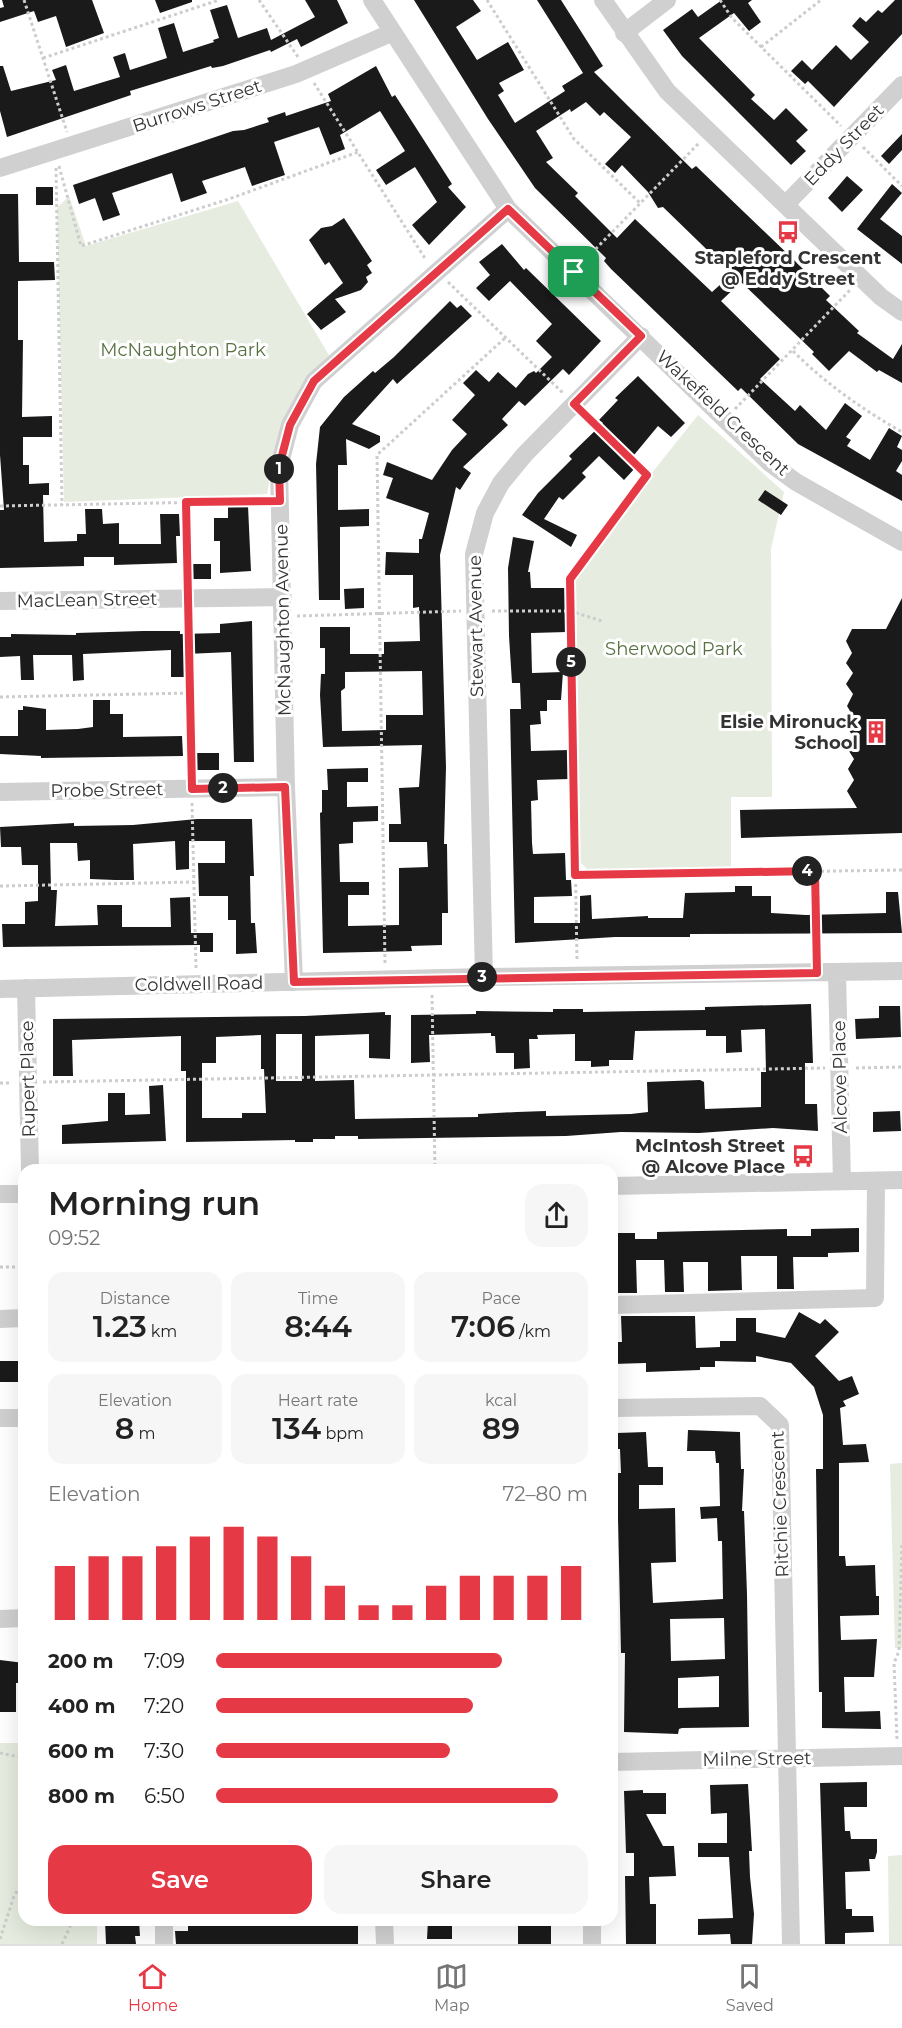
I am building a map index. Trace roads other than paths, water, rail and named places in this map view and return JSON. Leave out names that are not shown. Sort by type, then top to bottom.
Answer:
[{"type":"street","name":"Wakefield Crescent","points":[[372,0],[391,33],[508,209],[770,463],[796,482],[902,542]]},
{"type":"street","points":[[603,0],[624,33],[667,91],[881,297],[902,312]]},
{"type":"street","points":[[624,33],[667,0]]},
{"type":"street","name":"Burrows Street","points":[[0,168],[306,69],[391,33]]},
{"type":"street","name":"Eddy Street","points":[[786,204],[902,85]]},
{"type":"street","name":"McNaughton Avenue","points":[[294,982],[285,787],[279,467],[290,425],[314,381],[508,209]]},
{"type":"street","name":"Stewart Avenue","points":[[484,977],[474,554],[485,513],[501,483],[525,454],[641,336]]},
{"type":"street","name":"MacLean Street","points":[[0,601],[283,597]]},
{"type":"street","name":"Probe Street","points":[[0,792],[285,787]]},
{"type":"street","name":"Coldwell Road","points":[[0,989],[484,977],[902,971]]},
{"type":"street","name":"Alcove Place","points":[[837,973],[842,1181]]},
{"type":"street","name":"Rupert Place","points":[[26,988],[30,1164]]},
{"type":"street","points":[[618,1186],[902,1180]]},
{"type":"street","points":[[618,1305],[875,1298],[876,1181]]},
{"type":"street","points":[[0,1194],[18,1194]]},
{"type":"street","points":[[0,1319],[18,1318]]},
{"type":"street","name":"Ritchie Crescent","points":[[618,1408],[760,1406],[780,1425],[791,1944]]},
{"type":"street","points":[[0,1418],[18,1418]]},
{"type":"street","points":[[0,1619],[18,1618]]},
{"type":"street","name":"Milne Street","points":[[618,1762],[900,1756]]},
{"type":"street","points":[[164,1926],[164,1944]]},
{"type":"street","points":[[384,1926],[385,1944]]},
{"type":"street","points":[[592,1926],[592,1944]]},
{"type":"place","name":"Stapleford Crescent @ Eddy Street","points":[[788,232]]},
{"type":"place","name":"Elsie Mironuck School","points":[[876,732]]},
{"type":"place","name":"McIntosh Street @ Alcove Place","points":[[803,1156]]},
{"type":"park label","name":"McNaughton Park","points":[[183,350]]},
{"type":"park label","name":"Sherwood Park","points":[[674,649]]}]
